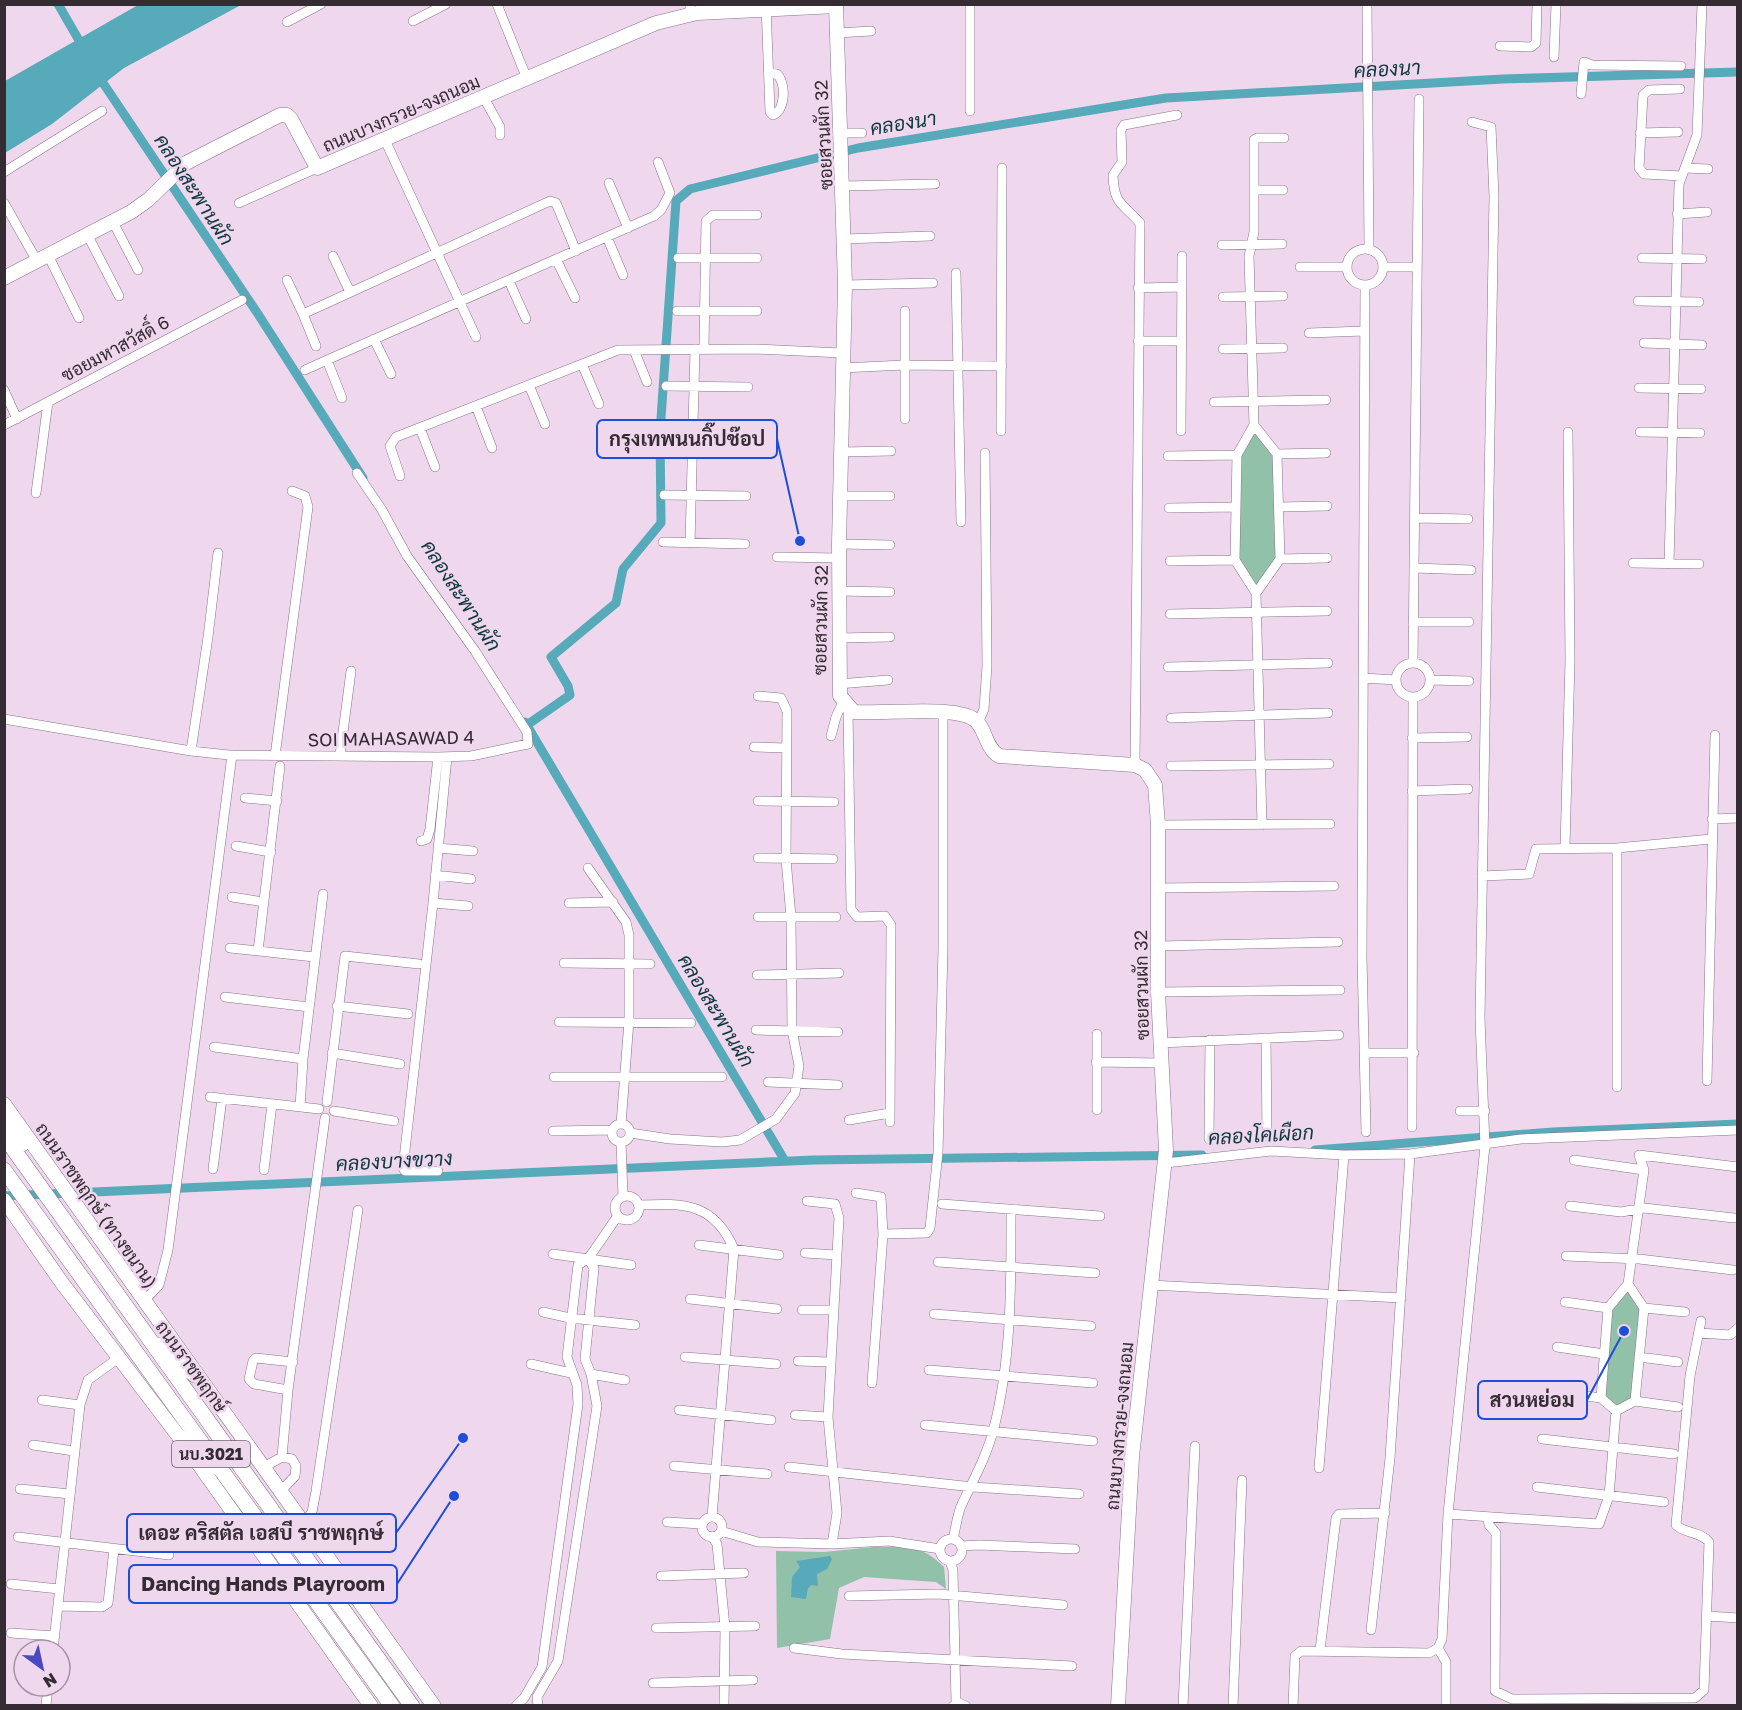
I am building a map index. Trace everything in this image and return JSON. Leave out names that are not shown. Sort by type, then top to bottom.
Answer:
[{"type":"main road","points":[[4,1120],[147,1330],[195,1375]]},
{"type":"main road","name":"ถนนราชพฤกษ์","points":[[4,1136],[147,1330],[412,1706]]},
{"type":"main road","name":"ถนนราชพฤกษ์","points":[[4,1170],[11,1187],[29,1204],[392,1706]]},
{"type":"main road","points":[[11,1187],[207,1462]]},
{"type":"main road","points":[[180,1438],[236,1490]]},
{"type":"street","points":[[287,22],[321,4]]},
{"type":"street","points":[[413,21],[446,4]]},
{"type":"street","points":[[496,4],[527,80]]},
{"type":"street","points":[[970,4],[970,111]]},
{"type":"street","points":[[1367,4],[1369,248]]},
{"type":"street","points":[[1500,46],[1531,47],[1537,39],[1537,5],[1530,4]]},
{"type":"street","points":[[1554,57],[1556,4]]},
{"type":"street","points":[[1669,564],[1677,214],[1679,184],[1697,135],[1702,4]]},
{"type":"street","name":"ถนนบางกรวย-จงถนอม","points":[[4,278],[113,222],[155,194],[177,171],[195,158],[284,115],[291,119],[317,168],[527,80],[634,30],[690,9],[836,5]]},
{"type":"street","name":"ซอยสวนผัก 32","points":[[836,5],[845,239],[838,684],[845,705]]},
{"type":"street","points":[[766,6],[768,73]]},
{"type":"street","points":[[837,33],[871,32]]},
{"type":"street","points":[[1581,94],[1584,62],[1592,65],[1681,66]]},
{"type":"street","points":[[1680,89],[1645,91],[1640,133],[1640,172],[1684,172],[1708,169]]},
{"type":"street","points":[[484,98],[500,127],[500,135]]},
{"type":"street","points":[[1413,663],[1419,99]]},
{"type":"street","points":[[4,172],[102,111]]},
{"type":"street","points":[[845,705],[862,712],[961,714],[978,723],[994,753],[1007,758],[1135,765],[1140,223],[1124,210],[1113,175],[1122,162],[1121,130],[1128,123],[1177,115]]},
{"type":"street","points":[[1293,1706],[1296,1656],[1301,1651],[1429,1653],[1438,1648],[1442,1639],[1449,1514],[1485,1140],[1480,1017],[1494,196],[1491,127],[1472,122]]},
{"type":"street","points":[[1640,133],[1678,132]]},
{"type":"street","points":[[840,133],[862,133]]},
{"type":"street","points":[[1262,825],[1256,593],[1235,560],[1237,455],[1254,425],[1251,245],[1255,139],[1284,138]]},
{"type":"street","points":[[385,140],[476,338]]},
{"type":"street","points":[[304,370],[654,216],[666,203],[669,187],[658,162]]},
{"type":"street","points":[[239,203],[317,168]]},
{"type":"street","points":[[1001,431],[1002,168]]},
{"type":"street","points":[[609,183],[628,228]]},
{"type":"street","points":[[843,186],[935,184]]},
{"type":"street","points":[[1254,190],[1283,190]]},
{"type":"street","points":[[303,314],[550,201],[556,203],[576,251]]},
{"type":"street","points":[[4,203],[79,318]]},
{"type":"street","points":[[1677,214],[1707,212]]},
{"type":"street","points":[[690,543],[694,386],[704,311],[707,258],[706,221],[709,217],[757,215]]},
{"type":"street","points":[[113,222],[138,270]]},
{"type":"street","points":[[88,236],[119,296]]},
{"type":"street","points":[[845,239],[930,236]]},
{"type":"street","points":[[607,237],[623,275]]},
{"type":"street","points":[[1222,245],[1282,244]]},
{"type":"street","points":[[1369,248],[1379,254],[1384,267],[1378,280],[1365,286],[1352,280],[1347,267],[1352,254],[1369,248]]},
{"type":"street","points":[[333,256],[350,292]]},
{"type":"street","points":[[1181,431],[1182,256]]},
{"type":"street","points":[[678,258],[757,258]]},
{"type":"street","points":[[1642,258],[1702,259]]},
{"type":"street","points":[[556,259],[575,298]]},
{"type":"street","points":[[1300,267],[1347,267]]},
{"type":"street","points":[[1384,267],[1417,267]]},
{"type":"street","points":[[956,273],[961,522]]},
{"type":"street","points":[[287,280],[316,346]]},
{"type":"street","points":[[509,280],[526,319]]},
{"type":"street","points":[[845,285],[933,283]]},
{"type":"street","points":[[1365,286],[1363,678],[1366,1132]]},
{"type":"street","points":[[1138,288],[1182,287]]},
{"type":"street","points":[[1223,297],[1283,296]]},
{"type":"street","name":"ซอยมหาสวัสดิ์ 6","points":[[4,425],[242,300]]},
{"type":"street","points":[[1638,301],[1699,302]]},
{"type":"street","points":[[677,311],[757,311]]},
{"type":"street","points":[[905,311],[905,419]]},
{"type":"street","points":[[1309,333],[1364,331]]},
{"type":"street","points":[[375,339],[391,374]]},
{"type":"street","points":[[1138,341],[1182,341]]},
{"type":"street","points":[[1644,343],[1702,345]]},
{"type":"street","points":[[1223,349],[1283,348]]},
{"type":"street","points":[[400,476],[391,451],[392,441],[618,350],[700,349],[842,353]]},
{"type":"street","points":[[634,350],[647,382]]},
{"type":"street","points":[[327,360],[342,398]]},
{"type":"street","points":[[582,364],[599,404]]},
{"type":"street","points":[[842,368],[904,365],[1002,366]]},
{"type":"street","points":[[529,385],[544,424]]},
{"type":"street","points":[[666,386],[748,387]]},
{"type":"street","points":[[1639,388],[1701,389]]},
{"type":"street","points":[[4,390],[17,418]]},
{"type":"street","points":[[1214,402],[1326,400]]},
{"type":"street","points":[[36,493],[48,402]]},
{"type":"street","points":[[476,406],[492,448]]},
{"type":"street","points":[[1254,425],[1277,454],[1280,559],[1256,593]]},
{"type":"street","points":[[420,429],[435,466]]},
{"type":"street","points":[[1565,848],[1570,660],[1568,432]]},
{"type":"street","points":[[1640,432],[1700,433]]},
{"type":"street","points":[[665,439],[747,440]]},
{"type":"street","points":[[841,452],[891,451]]},
{"type":"street","points":[[978,723],[984,710],[987,666],[985,453]]},
{"type":"street","points":[[1277,454],[1326,453]]},
{"type":"street","points":[[1168,456],[1237,455]]},
{"type":"street","name":"SOI MAHASAWAD 4","points":[[4,719],[191,751],[232,755],[443,757],[528,744],[530,738],[475,651],[407,556],[382,510],[357,473]]},
{"type":"street","points":[[275,756],[308,507],[305,496],[292,491]]},
{"type":"street","points":[[664,495],[746,496]]},
{"type":"street","points":[[840,496],[890,496]]},
{"type":"street","points":[[1279,507],[1326,506]]},
{"type":"street","points":[[1169,508],[1236,507]]},
{"type":"street","points":[[1414,518],[1468,519]]},
{"type":"street","points":[[663,542],[745,544]]},
{"type":"street","points":[[777,557],[890,545]]},
{"type":"street","points":[[191,751],[218,553]]},
{"type":"street","points":[[1280,559],[1327,558]]},
{"type":"street","points":[[1170,561],[1235,560]]},
{"type":"street","points":[[1633,563],[1699,564]]},
{"type":"street","points":[[1414,568],[1471,570]]},
{"type":"street","points":[[839,591],[890,592]]},
{"type":"street","points":[[1170,614],[1328,611]]},
{"type":"street","points":[[1413,622],[1469,622]]},
{"type":"street","points":[[838,638],[890,637]]},
{"type":"street","points":[[1168,667],[1328,663]]},
{"type":"street","points":[[1413,663],[1425,668],[1430,680],[1425,692],[1413,697],[1401,692],[1396,680],[1401,668],[1413,663]]},
{"type":"street","points":[[340,755],[351,671]]},
{"type":"street","points":[[1363,678],[1396,680]]},
{"type":"street","points":[[838,684],[888,680]]},
{"type":"street","points":[[1430,680],[1469,681]]},
{"type":"street","points":[[630,1133],[722,1142],[740,1140],[757,1133],[776,1119],[787,1108],[797,1085],[799,1066],[792,1030],[791,917],[786,859],[786,703],[776,696],[758,696]]},
{"type":"street","points":[[1412,1127],[1414,1053],[1413,697]]},
{"type":"street","points":[[831,736],[836,717],[845,705]]},
{"type":"street","points":[[845,705],[851,909],[857,917],[885,916],[891,925],[890,1118],[849,1120]]},
{"type":"street","points":[[1171,718],[1329,712]]},
{"type":"street","points":[[883,1234],[927,1233],[930,1228],[938,1153],[943,948],[943,713]]},
{"type":"street","points":[[1707,1081],[1715,735]]},
{"type":"street","points":[[1412,738],[1467,738]]},
{"type":"street","points":[[754,747],[786,748]]},
{"type":"street","points":[[143,1302],[159,1285],[174,1207],[232,755]]},
{"type":"street","points":[[422,841],[427,839],[430,829],[443,757]]},
{"type":"street","points":[[438,1171],[405,1171],[403,1168],[433,903],[443,757]]},
{"type":"street","points":[[1172,766],[1329,764]]},
{"type":"street","name":"ซอยสวนผัก 32","points":[[1135,765],[1145,770],[1155,784],[1158,825],[1158,992],[1166,1157]]},
{"type":"street","points":[[258,951],[280,766]]},
{"type":"street","points":[[1412,791],[1468,789]]},
{"type":"street","points":[[245,798],[277,801]]},
{"type":"street","points":[[758,801],[834,802]]},
{"type":"street","points":[[1712,819],[1737,818]]},
{"type":"street","points":[[1158,825],[1330,824]]},
{"type":"street","points":[[1482,876],[1529,874],[1536,849],[1617,848],[1711,839]]},
{"type":"street","points":[[236,846],[271,852]]},
{"type":"street","points":[[438,848],[473,851]]},
{"type":"street","points":[[1617,848],[1617,1087]]},
{"type":"street","points":[[758,858],[833,859]]},
{"type":"street","points":[[553,1131],[617,1127],[627,1127],[630,1133],[627,1140],[621,1142],[615,1140],[617,1127],[626,1076],[629,1022],[628,928],[613,902],[588,868]]},
{"type":"street","points":[[435,875],[471,879]]},
{"type":"street","points":[[1157,888],[1334,886]]},
{"type":"street","points":[[300,1107],[314,957],[323,894]]},
{"type":"street","points":[[232,897],[264,902]]},
{"type":"street","points":[[569,903],[613,902]]},
{"type":"street","points":[[433,903],[468,906]]},
{"type":"street","points":[[758,917],[836,917]]},
{"type":"street","points":[[1159,946],[1338,942]]},
{"type":"street","points":[[231,948],[314,957]]},
{"type":"street","points":[[327,1102],[344,959],[348,955],[419,964]]},
{"type":"street","points":[[564,963],[650,964]]},
{"type":"street","points":[[757,975],[839,973]]},
{"type":"street","points":[[1158,992],[1340,990]]},
{"type":"street","points":[[225,997],[309,1007]]},
{"type":"street","points":[[337,1006],[408,1014]]},
{"type":"street","points":[[559,1022],[691,1023]]},
{"type":"street","points":[[756,1030],[838,1032]]},
{"type":"street","points":[[1097,1034],[1097,1110]]},
{"type":"street","points":[[1160,1043],[1339,1035]]},
{"type":"street","points":[[1266,1038],[1267,1136]]},
{"type":"street","points":[[1209,1139],[1210,1040]]},
{"type":"street","points":[[214,1047],[303,1059]]},
{"type":"street","points":[[332,1053],[400,1064]]},
{"type":"street","points":[[1365,1053],[1414,1053]]},
{"type":"street","points":[[1096,1062],[1161,1063]]},
{"type":"street","points":[[554,1077],[722,1077]]},
{"type":"street","points":[[768,1082],[838,1085]]},
{"type":"street","points":[[210,1096],[319,1109]]},
{"type":"street","points":[[213,1169],[222,1098]]},
{"type":"street","points":[[326,1118],[320,1115],[319,1109],[327,1102]]},
{"type":"street","points":[[326,1118],[334,1111],[333,1105],[327,1102]]},
{"type":"street","name":"ถนนราชพฤกษ์ (ทางขนาน)","points":[[4,1104],[195,1375],[434,1706]]},
{"type":"street","points":[[264,1170],[272,1104]]},
{"type":"street","points":[[334,1111],[394,1121]]},
{"type":"street","points":[[1460,1111],[1485,1111]]},
{"type":"street","points":[[282,1457],[288,1390],[326,1118]]},
{"type":"street","points":[[1166,1157],[1271,1151],[1344,1155],[1410,1154],[1485,1140],[1737,1130]]},
{"type":"street","points":[[516,1706],[524,1698],[542,1667],[563,1518],[578,1404],[577,1385],[567,1357],[578,1265],[589,1258],[617,1217],[615,1205],[623,1197],[621,1142]]},
{"type":"street","points":[[1371,1630],[1385,1513],[1410,1154]]},
{"type":"street","points":[[1319,1468],[1344,1155]]},
{"type":"street","points":[[1601,1398],[1608,1308],[1628,1284],[1644,1170],[1639,1155],[1737,1167]]},
{"type":"street","name":"ถนนบางกรวย-จงถนอม","points":[[1118,1706],[1132,1457],[1166,1157]]},
{"type":"street","points":[[1574,1160],[1644,1170]]},
{"type":"street","points":[[856,1193],[880,1197],[883,1234],[872,1383]]},
{"type":"street","points":[[617,1217],[624,1221],[633,1220],[638,1213],[639,1204],[634,1198],[623,1197]]},
{"type":"street","points":[[807,1201],[830,1202],[838,1209],[828,1417],[831,1471],[837,1513],[832,1544]]},
{"type":"street","name":"นบ.3021","points":[[7,1203],[62,1283],[180,1438],[371,1706]]},
{"type":"street","points":[[639,1204],[687,1205],[710,1214],[726,1229],[734,1249],[712,1517]]},
{"type":"street","points":[[942,1204],[1100,1216]]},
{"type":"street","points":[[1570,1206],[1621,1212],[1638,1211],[1644,1208],[1734,1218]]},
{"type":"street","points":[[953,1539],[962,1504],[973,1487],[994,1430],[1005,1375],[1011,1320],[1011,1209]]},
{"type":"street","points":[[303,1525],[312,1512],[316,1491],[358,1210]]},
{"type":"street","points":[[699,1245],[779,1255]]},
{"type":"street","points":[[805,1253],[837,1255]]},
{"type":"street","points":[[553,1254],[631,1265]]},
{"type":"street","points":[[1566,1256],[1733,1270]]},
{"type":"street","points":[[538,1706],[537,1697],[558,1661],[597,1406],[591,1374],[585,1359],[594,1268],[589,1258]]},
{"type":"street","points":[[938,1262],[1095,1273]]},
{"type":"street","points":[[1628,1284],[1644,1308],[1635,1401]]},
{"type":"street","points":[[1150,1285],[1401,1298]]},
{"type":"street","points":[[690,1299],[777,1309]]},
{"type":"street","points":[[1565,1302],[1608,1308]]},
{"type":"street","points":[[1644,1308],[1685,1312]]},
{"type":"street","points":[[802,1310],[833,1310]]},
{"type":"street","points":[[543,1311],[570,1318],[635,1325]]},
{"type":"street","points":[[934,1314],[1091,1326]]},
{"type":"street","points":[[1488,1518],[1489,1525],[1496,1533],[1495,1691],[1512,1699],[1535,1702],[1695,1698],[1704,1690],[1709,1542],[1701,1535],[1681,1529],[1676,1525],[1690,1376],[1701,1321]]},
{"type":"street","points":[[1699,1333],[1730,1335],[1737,1328]]},
{"type":"street","points":[[1557,1347],[1604,1354]]},
{"type":"street","points":[[11,1633],[55,1636],[63,1543],[80,1405],[88,1380],[120,1357]]},
{"type":"street","points":[[685,1357],[776,1364]]},
{"type":"street","points":[[1640,1357],[1678,1362]]},
{"type":"street","points":[[288,1390],[254,1384],[249,1379],[253,1361],[256,1359],[293,1362]]},
{"type":"street","points":[[798,1361],[830,1362]]},
{"type":"street","points":[[531,1364],[572,1372]]},
{"type":"street","points":[[929,1370],[1093,1383]]},
{"type":"street","points":[[591,1374],[625,1380]]},
{"type":"street","points":[[1550,1391],[1601,1398],[1616,1411]]},
{"type":"street","points":[[42,1400],[80,1405]]},
{"type":"street","points":[[1616,1411],[1635,1401],[1678,1407]]},
{"type":"street","points":[[679,1410],[771,1420]]},
{"type":"street","points":[[1449,1514],[1596,1525],[1602,1520],[1609,1496],[1616,1411]]},
{"type":"street","points":[[795,1415],[828,1417]]},
{"type":"street","points":[[925,1425],[1093,1441]]},
{"type":"street","points":[[1542,1439],[1674,1454]]},
{"type":"street","points":[[33,1445],[74,1450]]},
{"type":"street","points":[[1183,1706],[1195,1446]]},
{"type":"street","points":[[262,1468],[282,1457],[292,1459],[296,1467],[292,1481],[280,1492]]},
{"type":"street","points":[[674,1466],[767,1474]]},
{"type":"street","points":[[789,1467],[973,1487],[1079,1494]]},
{"type":"street","points":[[1233,1706],[1242,1480]]},
{"type":"street","points":[[1537,1487],[1664,1502]]},
{"type":"street","points":[[21,1490],[69,1494]]},
{"type":"street","points":[[1320,1650],[1336,1518],[1339,1514],[1385,1513]]},
{"type":"street","points":[[702,1524],[712,1517]]},
{"type":"street","points":[[712,1517],[720,1522],[716,1534],[725,1627],[724,1706]]},
{"type":"street","points":[[563,1518],[581,1519]]},
{"type":"street","points":[[667,1522],[702,1524]]},
{"type":"street","points":[[702,1524],[704,1533],[758,1542],[832,1544],[889,1541],[940,1549]]},
{"type":"street","points":[[18,1536],[169,1555]]},
{"type":"street","points":[[953,1539],[961,1546],[1075,1549]]},
{"type":"street","points":[[953,1539],[943,1542],[940,1549],[941,1556],[950,1561],[953,1570],[954,1704],[966,1706]]},
{"type":"street","points":[[950,1561],[959,1557],[961,1546]]},
{"type":"street","points":[[58,1606],[106,1606],[114,1549]]},
{"type":"street","points":[[661,1576],[744,1573]]},
{"type":"street","points":[[11,1584],[59,1589]]},
{"type":"street","points":[[849,1596],[954,1595],[1063,1605]]},
{"type":"street","points":[[1707,1616],[1737,1618]]},
{"type":"street","points":[[656,1628],[755,1626]]},
{"type":"street","points":[[794,1648],[842,1654],[1072,1666]]},
{"type":"street","points":[[1438,1648],[1446,1662],[1446,1706]]},
{"type":"street","points":[[653,1683],[753,1680]]},
{"type":"green space","points":[[1254,425],[1277,454],[1280,559],[1256,593],[1235,560],[1237,455]]},
{"type":"green space","points":[[1628,1284],[1644,1308],[1635,1401],[1616,1411],[1601,1398],[1608,1308]]},
{"type":"green space","points":[[873,1547],[912,1548],[927,1554],[944,1567],[946,1589],[936,1582],[864,1577],[839,1588],[830,1639],[777,1648],[776,1551],[824,1552]]},
{"type":"water","points":[[138,5],[241,5],[124,68],[52,124],[5,153],[5,81]]},
{"type":"water","points":[[830,1556],[832,1559],[827,1569],[817,1574],[818,1586],[812,1585],[808,1588],[806,1599],[791,1597],[792,1577],[800,1567],[796,1561]]},
{"type":"waterway","points":[[58,4],[84,49]]},
{"type":"waterway","name":"คลองนา","points":[[527,725],[570,695],[568,686],[551,657],[616,603],[623,569],[661,523],[660,433],[676,201],[690,189],[858,148],[1166,98],[1503,79],[1738,72]]},
{"type":"waterway","name":"คลองสะพานผัก","points":[[97,74],[258,314],[363,478]]},
{"type":"waterway","name":"คลองสะพานผัก","points":[[525,722],[785,1161]]},
{"type":"waterway","name":"คลองโคเผือก","points":[[1315,1150],[1553,1132],[1738,1124]]},
{"type":"waterway","name":"คลองบางขวาง","points":[[4,1196],[814,1160],[1202,1155]]},
{"type":"place","name":"กรุงเทพนนกิ๊ปช๊อป","points":[[800,541]]},
{"type":"place","name":"สวนหย่อม","points":[[1624,1331]]},
{"type":"place","name":"เดอะ คริสตัล เอสบี ราชพฤกษ์","points":[[463,1438]]},
{"type":"place","name":"Dancing Hands Playroom","points":[[454,1496]]}]
